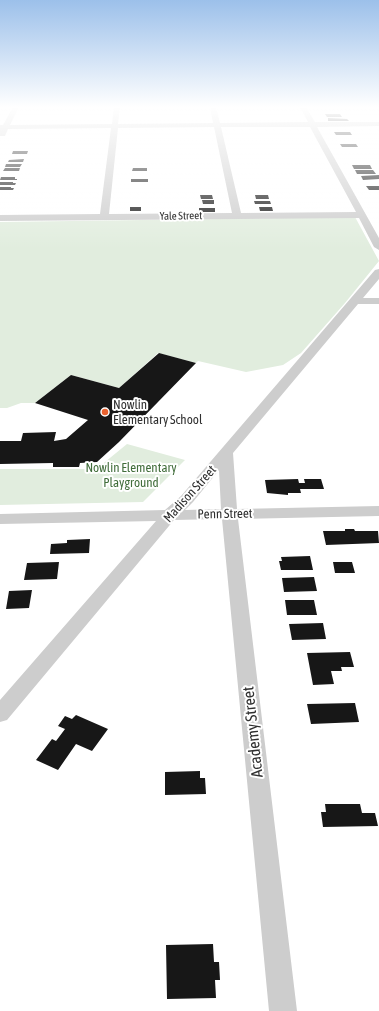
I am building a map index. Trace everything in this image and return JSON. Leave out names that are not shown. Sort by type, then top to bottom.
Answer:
[{"type":"street","points":[[104,217],[112,154]]},
{"type":"street","points":[[224,154],[237,216]]},
{"type":"street","points":[[329,154],[379,247]]},
{"type":"street","name":"Yale Street","points":[[0,218],[361,214]]},
{"type":"street","name":"Madison Street","points":[[0,714],[170,515],[187,499],[379,272]]},
{"type":"street","points":[[356,301],[379,301]]},
{"type":"street","name":"Academy Street","points":[[226,453],[229,514],[283,1011]]},
{"type":"street","name":"Penn Street","points":[[0,519],[379,511]]},
{"type":"green space","points":[[355,217],[379,261],[345,303],[301,353],[283,365],[246,372],[198,361],[196,363],[158,353],[119,388],[71,375],[35,403],[21,403],[7,408],[0,408],[0,222]]},
{"type":"green space","name":"Nowlin Elementary Playground","points":[[127,444],[185,460],[143,502],[0,505],[0,469],[84,469],[94,471]]},
{"type":"building","points":[[24,159],[23,162],[8,162],[9,160]]},
{"type":"building","points":[[6,164],[22,164],[20,167],[5,167]]},
{"type":"building","points":[[352,165],[370,165],[372,169],[354,169]]},
{"type":"building","points":[[5,168],[20,168],[19,171],[3,171]]},
{"type":"building","points":[[133,168],[147,168],[147,171],[132,171]]},
{"type":"building","points":[[355,170],[373,170],[376,174],[357,174]]},
{"type":"building","points":[[379,175],[379,179],[363,180],[361,176]]},
{"type":"building","points":[[1,177],[15,177],[17,180],[0,180]]},
{"type":"building","points":[[131,179],[148,179],[148,182],[131,182]]},
{"type":"building","points":[[0,182],[16,183],[15,185],[0,185]]},
{"type":"building","points":[[366,186],[379,186],[379,190],[369,190]]},
{"type":"building","points":[[0,187],[14,188],[13,190],[0,190]]},
{"type":"building","points":[[200,195],[212,195],[213,199],[201,199]]},
{"type":"building","points":[[255,195],[268,195],[269,199],[256,199]]},
{"type":"building","points":[[202,200],[214,200],[214,204],[203,204]]},
{"type":"building","points":[[254,201],[270,201],[271,204],[255,204]]},
{"type":"building","points":[[130,207],[141,207],[141,211],[130,211]]},
{"type":"building","points":[[259,207],[272,207],[273,211],[260,211]]},
{"type":"building","points":[[199,208],[215,208],[215,212],[199,212]]},
{"type":"building","name":"Nowlin Elementary School","points":[[159,353],[196,363],[119,442],[97,462],[80,463],[79,467],[53,467],[53,463],[0,464],[0,441],[21,441],[23,433],[56,432],[54,441],[66,439],[88,420],[35,403],[71,375],[119,388]]},
{"type":"building","points":[[298,479],[299,483],[305,483],[304,479],[321,479],[324,489],[300,489],[301,493],[288,493],[288,495],[267,493],[265,480]]},
{"type":"building","points":[[345,529],[354,529],[355,531],[378,531],[379,543],[326,545],[323,531],[345,531]]},
{"type":"building","points":[[90,539],[89,553],[50,554],[51,544],[67,543],[67,540]]},
{"type":"building","points":[[310,556],[313,570],[281,570],[279,561],[282,561],[281,557]]},
{"type":"building","points":[[59,562],[57,579],[24,580],[27,563]]},
{"type":"building","points":[[333,562],[352,562],[355,573],[335,573]]},
{"type":"building","points":[[314,577],[317,591],[284,592],[282,578]]},
{"type":"building","points":[[32,590],[29,608],[6,609],[9,591]]},
{"type":"building","points":[[285,600],[314,600],[317,615],[287,615]]},
{"type":"building","points":[[323,623],[326,639],[292,640],[289,624]]},
{"type":"building","points":[[350,652],[354,667],[341,667],[342,671],[331,671],[334,684],[313,685],[307,653]]},
{"type":"building","points":[[355,703],[359,722],[311,724],[307,704]]},
{"type":"building","points":[[76,715],[108,729],[92,751],[76,744],[58,770],[36,760],[52,739],[56,741],[65,729],[58,726],[65,716],[72,719]]},
{"type":"building","points":[[200,771],[200,778],[205,778],[206,794],[165,795],[165,772]]},
{"type":"building","points":[[325,804],[360,804],[362,813],[375,813],[378,826],[323,827],[321,812],[326,812]]},
{"type":"building","points":[[213,944],[214,962],[219,962],[220,980],[215,980],[216,998],[167,999],[166,945]]},
{"type":"place","name":"Nowlin Elementary School","points":[[105,412]]}]
